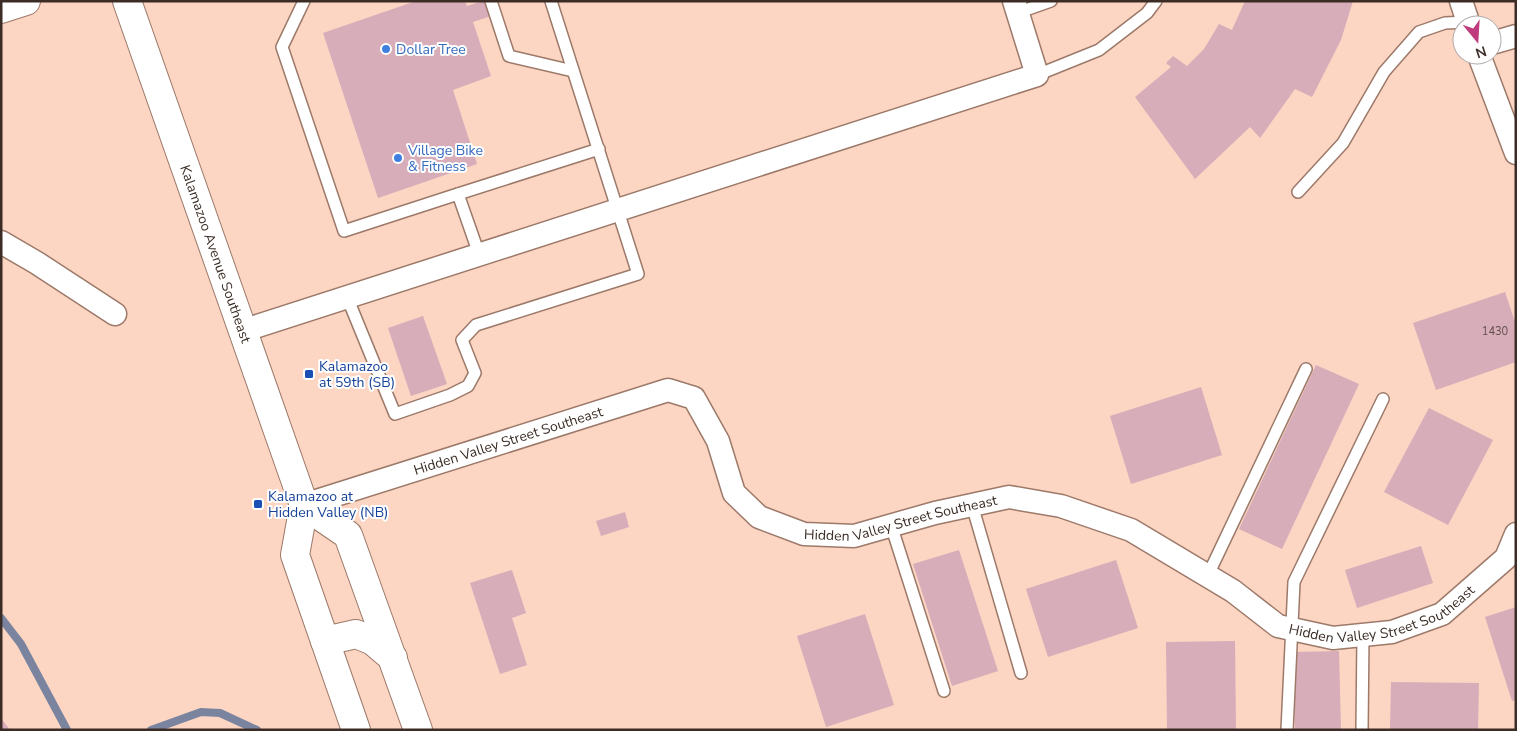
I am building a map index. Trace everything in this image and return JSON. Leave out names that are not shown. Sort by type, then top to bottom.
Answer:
[{"type":"main road","points":[[1,9],[26,1]]},
{"type":"main road","name":"Kalamazoo Avenue Southeast","points":[[127,1],[304,506],[295,555],[356,730]]},
{"type":"main road","points":[[304,506],[348,535],[418,730]]},
{"type":"main road","points":[[325,641],[356,634],[373,641],[393,658]]},
{"type":"street","points":[[1461,1],[1465,15]]},
{"type":"street","points":[[242,331],[1037,75],[1016,7]]},
{"type":"street","points":[[1502,40],[1516,36]]},
{"type":"street","points":[[1483,65],[1516,153]]},
{"type":"street","points":[[1,242],[115,314]]},
{"type":"street","name":"Hidden Valley Street Southeast","points":[[304,506],[668,390],[694,398],[718,441],[734,493],[759,517],[804,534],[854,536],[891,525],[1009,497],[1061,506],[1131,530],[1233,591],[1278,626],[1333,638],[1392,632],[1442,614],[1506,558],[1516,534]]},
{"type":"lane","points":[[304,1],[282,47],[344,231],[598,149]]},
{"type":"lane","points":[[491,1],[509,56],[574,71]]},
{"type":"lane","points":[[347,297],[395,414],[450,395],[468,386],[475,373],[462,340],[476,325],[638,274],[551,1]]},
{"type":"lane","points":[[1016,7],[1051,1]]},
{"type":"lane","points":[[1037,75],[1099,50],[1147,13],[1156,1]]},
{"type":"lane","points":[[1298,192],[1343,143],[1384,72],[1419,32],[1445,23],[1452,23]]},
{"type":"lane","points":[[458,194],[478,254]]},
{"type":"lane","points":[[1208,575],[1306,368]]},
{"type":"lane","points":[[1287,730],[1294,582],[1383,399]]},
{"type":"lane","points":[[972,505],[1021,673]]},
{"type":"lane","points":[[891,525],[944,691]]},
{"type":"lane","points":[[1362,730],[1364,635]]},
{"type":"building","points":[[416,1],[465,1],[467,6],[489,1],[494,15],[473,22],[491,76],[453,90],[477,164],[378,198],[323,33]]},
{"type":"building","points":[[1245,1],[1353,1],[1341,40],[1312,97],[1295,89],[1260,138],[1250,127],[1195,179],[1135,97],[1171,67],[1166,63],[1173,56],[1187,66],[1204,49],[1219,24],[1232,30]]},
{"type":"building","points":[[1505,292],[1516,325],[1516,362],[1436,390],[1413,323]]},
{"type":"building","points":[[423,316],[447,384],[411,396],[388,328]]},
{"type":"building","points":[[1316,365],[1359,384],[1282,549],[1239,529]]},
{"type":"building","points":[[1201,387],[1222,455],[1131,484],[1110,416]]},
{"type":"building","points":[[1429,408],[1493,440],[1448,525],[1384,492]]},
{"type":"building","points":[[625,512],[629,527],[601,536],[596,521]]},
{"type":"building","points":[[1421,546],[1433,583],[1357,608],[1345,570]]},
{"type":"building","points":[[959,550],[998,671],[952,686],[913,564]]},
{"type":"building","points":[[1116,560],[1138,628],[1048,657],[1026,589]]},
{"type":"building","points":[[512,570],[526,613],[512,618],[527,665],[500,674],[470,583]]},
{"type":"building","points":[[1516,607],[1516,700],[1512,701],[1485,617]]},
{"type":"building","points":[[865,614],[894,705],[826,727],[797,636]]},
{"type":"building","points":[[1235,641],[1236,730],[1167,730],[1166,642]]},
{"type":"building","points":[[1339,651],[1341,730],[1295,730],[1293,652]]},
{"type":"building","points":[[1391,682],[1479,683],[1478,730],[1390,730]]},
{"type":"building","points":[[1,718],[10,730],[1,730]]},
{"type":"waterway","points":[[1,618],[21,644],[67,730]]},
{"type":"waterway","points":[[151,730],[201,712],[220,713],[257,730]]},
{"type":"place","name":"Dollar Tree","points":[[386,49]]},
{"type":"place","name":"Village Bike & Fitness","points":[[398,158]]},
{"type":"place","name":"Kalamazoo at 59th (SB)","points":[[309,374]]},
{"type":"place","name":"Kalamazoo at Hidden Valley (NB)","points":[[258,504]]}]
